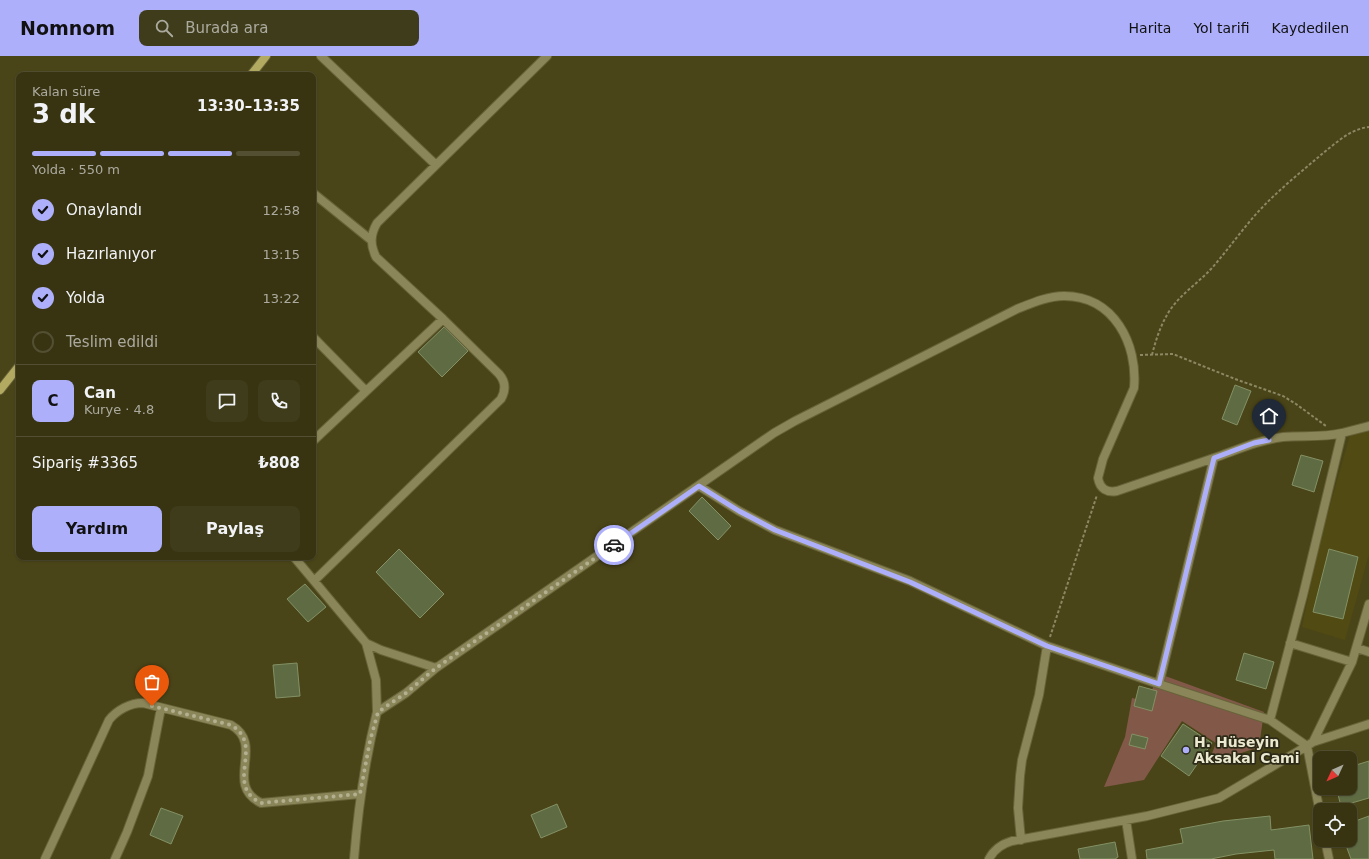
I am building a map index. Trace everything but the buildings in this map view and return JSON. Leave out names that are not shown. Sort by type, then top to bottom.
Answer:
[{"type":"street","points":[[253,72],[266,56]]},
{"type":"street","points":[[321,56],[436,165]]},
{"type":"street","points":[[314,580],[503,395],[505,386],[502,378],[443,319],[376,257],[371,240],[377,223],[547,56]]},
{"type":"street","points":[[316,195],[371,240]]},
{"type":"street","points":[[378,712],[406,693],[436,668],[699,486],[758,443],[795,420],[1017,309],[1044,299],[1072,296],[1085,299],[1098,305],[1111,315],[1122,328],[1133,356],[1135,377],[1134,388],[1102,459],[1098,474],[1100,486],[1106,491],[1117,492],[1254,443],[1298,436],[1328,437],[1369,426]]},
{"type":"street","points":[[316,438],[443,319]]},
{"type":"street","points":[[316,340],[366,392]]},
{"type":"street","points":[[0,390],[16,370]]},
{"type":"street","points":[[1270,720],[1303,595],[1342,434]]},
{"type":"street","points":[[1159,684],[1214,458]]},
{"type":"street","points":[[699,486],[739,511],[775,530],[910,582],[1047,646],[1270,720],[1310,744]]},
{"type":"street","points":[[297,560],[366,643],[376,680],[378,712],[370,741],[360,794],[354,859]]},
{"type":"street","points":[[1319,803],[1310,744],[1352,662],[1369,604]]},
{"type":"street","points":[[366,643],[381,650],[436,668]]},
{"type":"street","points":[[1290,643],[1352,662]]},
{"type":"street","points":[[1021,840],[1018,808],[1022,760],[1039,695],[1047,646]]},
{"type":"street","points":[[1357,648],[1369,652]]},
{"type":"street","points":[[45,859],[109,720],[112,716],[125,708],[137,703],[231,725],[241,732],[246,742],[245,786],[250,795],[261,803],[360,794]]},
{"type":"street","points":[[115,859],[148,776],[161,708]]},
{"type":"street","points":[[989,859],[995,851],[1006,843],[1147,816],[1218,798],[1310,744],[1369,724]]},
{"type":"street","points":[[1126,820],[1132,859]]},
{"type":"street","points":[[1326,847],[1329,859]]},
{"type":"path","points":[[1152,355],[1159,331],[1170,310],[1218,261],[1271,198],[1342,138],[1357,130],[1369,127]]},
{"type":"path","points":[[1133,356],[1173,354],[1235,379],[1283,396],[1316,420],[1342,434]]},
{"type":"path","points":[[1047,646],[1100,486]]},
{"type":"shaded area","points":[[1369,423],[1369,554],[1345,640],[1302,627],[1320,541],[1351,432]]},
{"type":"shaded area","points":[[1157,673],[1264,712],[1259,747],[1209,764],[1216,743],[1182,721],[1144,780],[1104,787],[1125,737],[1132,698],[1149,702]]},
{"type":"way so far","points":[[152,706],[231,725],[241,732],[246,742],[245,786],[250,795],[261,803],[360,794],[370,741],[378,712],[406,693],[436,668],[614,545]]},
{"type":"place","name":"H. Hüseyin Aksakal Cami","points":[[1186,750]]},
{"type":"route","points":[[614,545],[699,486],[739,511],[775,530],[910,582],[1047,646],[1159,684],[1214,458],[1254,443],[1269,440]]}]
